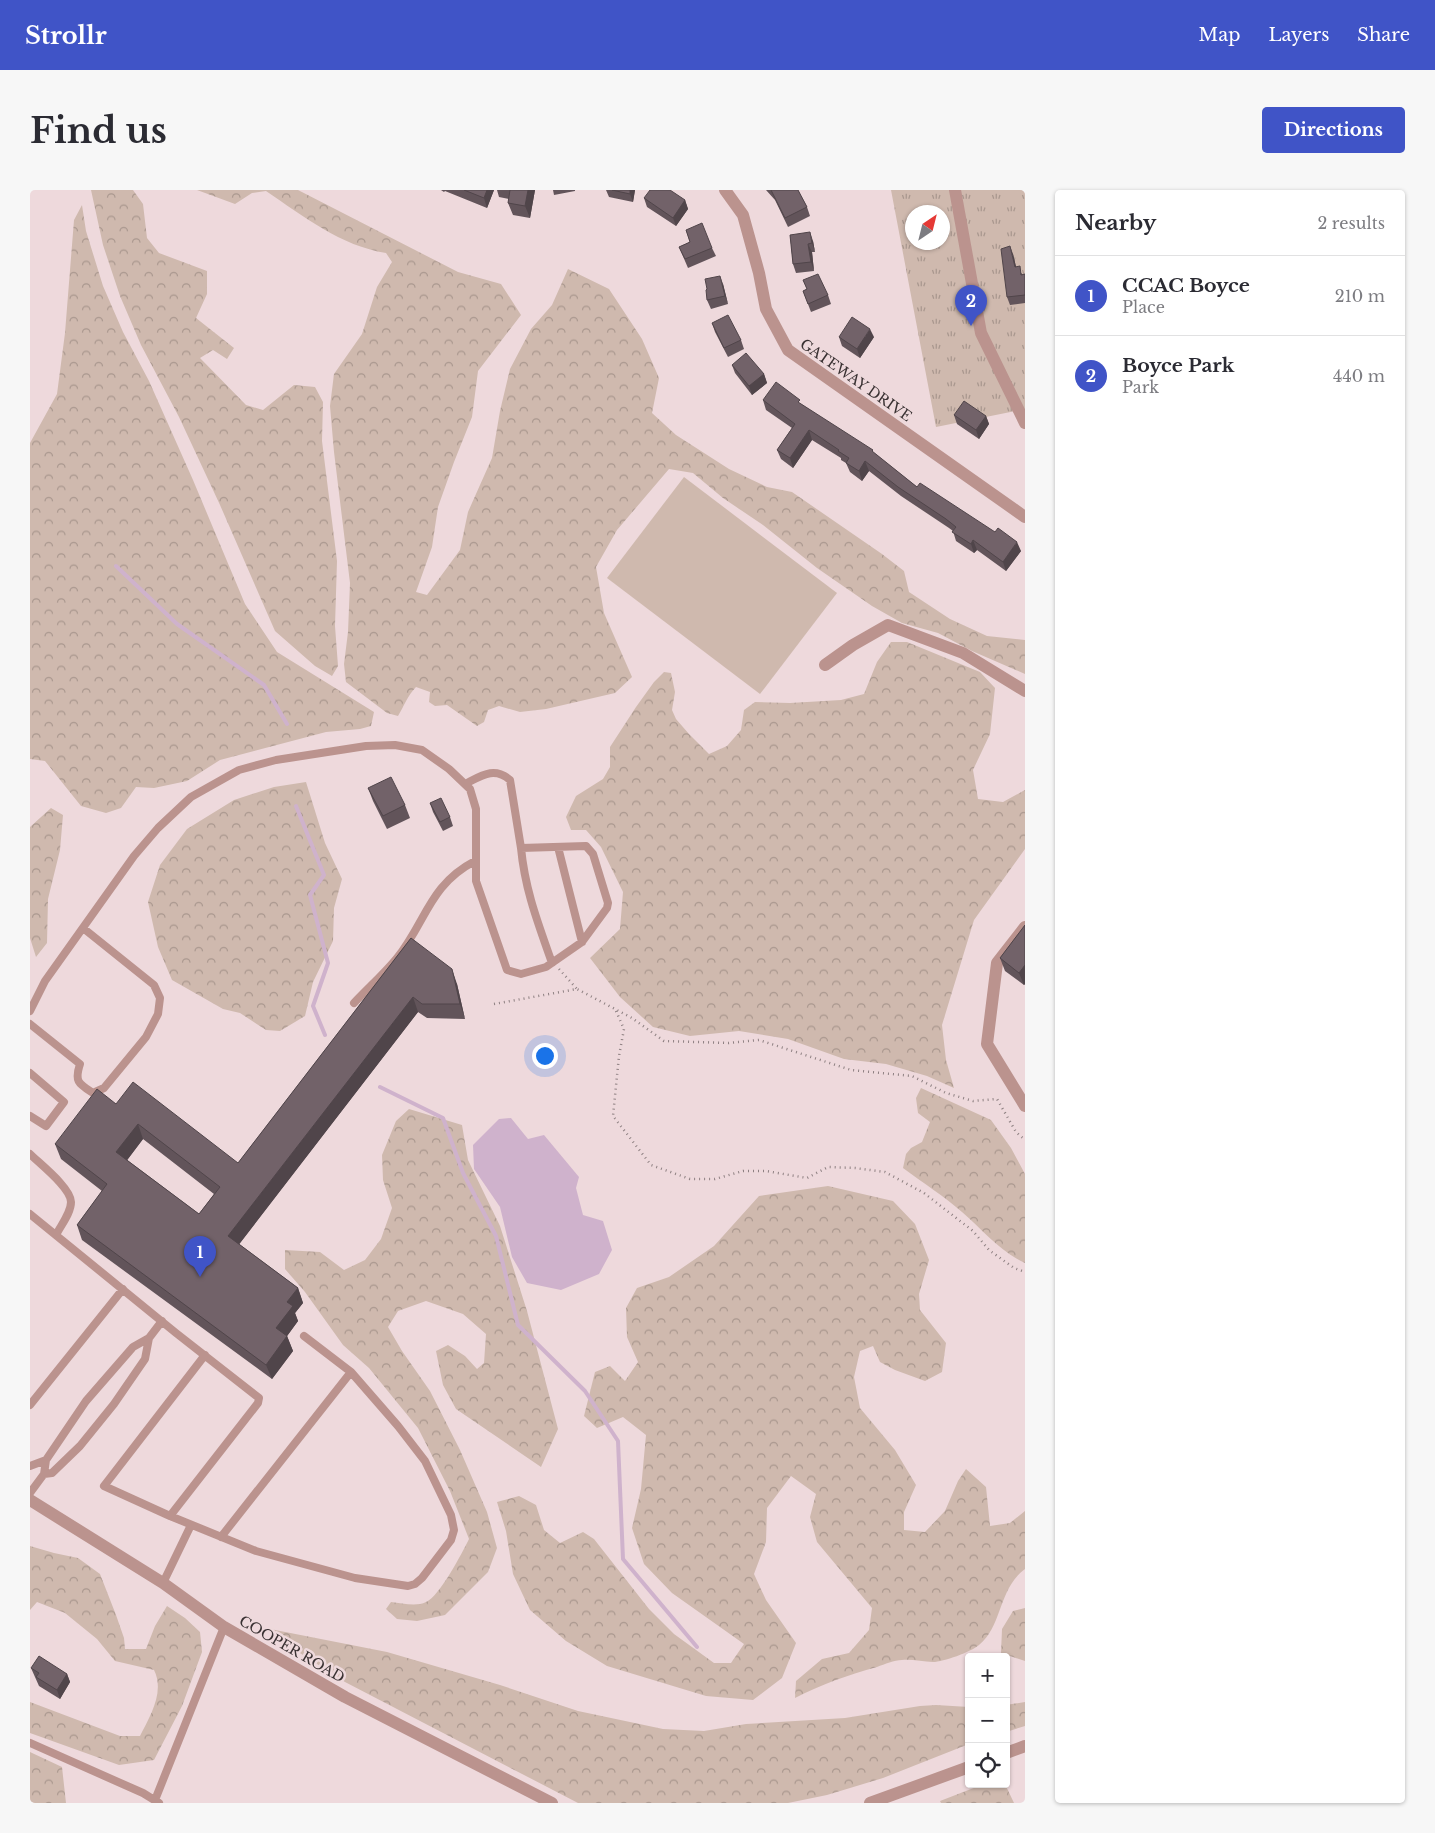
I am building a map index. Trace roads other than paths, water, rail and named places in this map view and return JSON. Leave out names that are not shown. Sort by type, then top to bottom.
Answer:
[{"type":"street","name":"GATEWAY DRIVE","points":[[725,190],[742,214],[759,273],[766,309],[788,350],[1025,517]]},
{"type":"street","points":[[955,190],[981,334],[1025,423]]},
{"type":"street","points":[[825,665],[853,645],[888,625],[963,653],[1025,691]]},
{"type":"street","points":[[1025,927],[996,963],[987,1044],[1025,1106]]},
{"type":"street","name":"COOPER ROAD","points":[[30,1500],[163,1583],[224,1627],[345,1696],[552,1803]]},
{"type":"street","points":[[1010,1752],[1025,1746]]},
{"type":"street","points":[[870,1803],[965,1768]]},
{"type":"lane","points":[[30,1011],[45,981],[134,856],[158,828],[192,797],[239,770],[276,760],[366,746],[394,745],[422,750],[449,768],[470,789],[476,809],[476,881],[507,970],[522,974],[546,967],[582,942],[607,908],[608,903],[592,854],[586,846],[521,848]]},
{"type":"lane","points":[[464,784],[491,772],[504,775],[510,780],[523,871],[531,905],[552,963]]},
{"type":"lane","points":[[558,847],[582,942]]},
{"type":"lane","points":[[354,1003],[397,958],[438,892],[460,869],[475,861]]},
{"type":"lane","points":[[30,1024],[80,1064],[76,1076],[80,1085],[93,1093],[104,1088],[146,1036],[158,1014],[160,998],[154,986],[83,928]]},
{"type":"lane","points":[[30,1073],[64,1102],[46,1126],[30,1116]]},
{"type":"lane","points":[[30,1154],[68,1192],[71,1202],[68,1212],[56,1234]]},
{"type":"lane","points":[[30,1214],[259,1398],[258,1403],[170,1516]]},
{"type":"lane","points":[[30,1405],[123,1289]]},
{"type":"lane","points":[[30,1493],[44,1474],[46,1460],[86,1401],[133,1347],[149,1338],[162,1321]]},
{"type":"lane","points":[[205,1355],[104,1486],[191,1525],[256,1551],[356,1578],[408,1586],[415,1584],[422,1578],[451,1540],[454,1530],[451,1515],[425,1461],[398,1426],[351,1372],[304,1336]]},
{"type":"lane","points":[[44,1474],[52,1473],[80,1446],[114,1404],[145,1359],[149,1338]]},
{"type":"lane","points":[[221,1536],[351,1372]]},
{"type":"lane","points":[[30,1466],[46,1460]]},
{"type":"lane","points":[[163,1583],[191,1525]]},
{"type":"lane","points":[[30,1742],[157,1801],[224,1627]]},
{"type":"waterway","points":[[116,566],[177,624],[264,685],[287,724]]},
{"type":"waterway","points":[[296,806],[324,875],[310,895],[328,963],[313,1006],[325,1035]]},
{"type":"waterway","points":[[380,1087],[443,1118],[463,1173],[496,1236],[518,1325],[585,1391],[618,1441],[623,1559],[697,1647]]},
{"type":"place","name":"Boyce Park","points":[[971,326]]},
{"type":"place","name":"CCAC Boyce","points":[[200,1277]]}]
